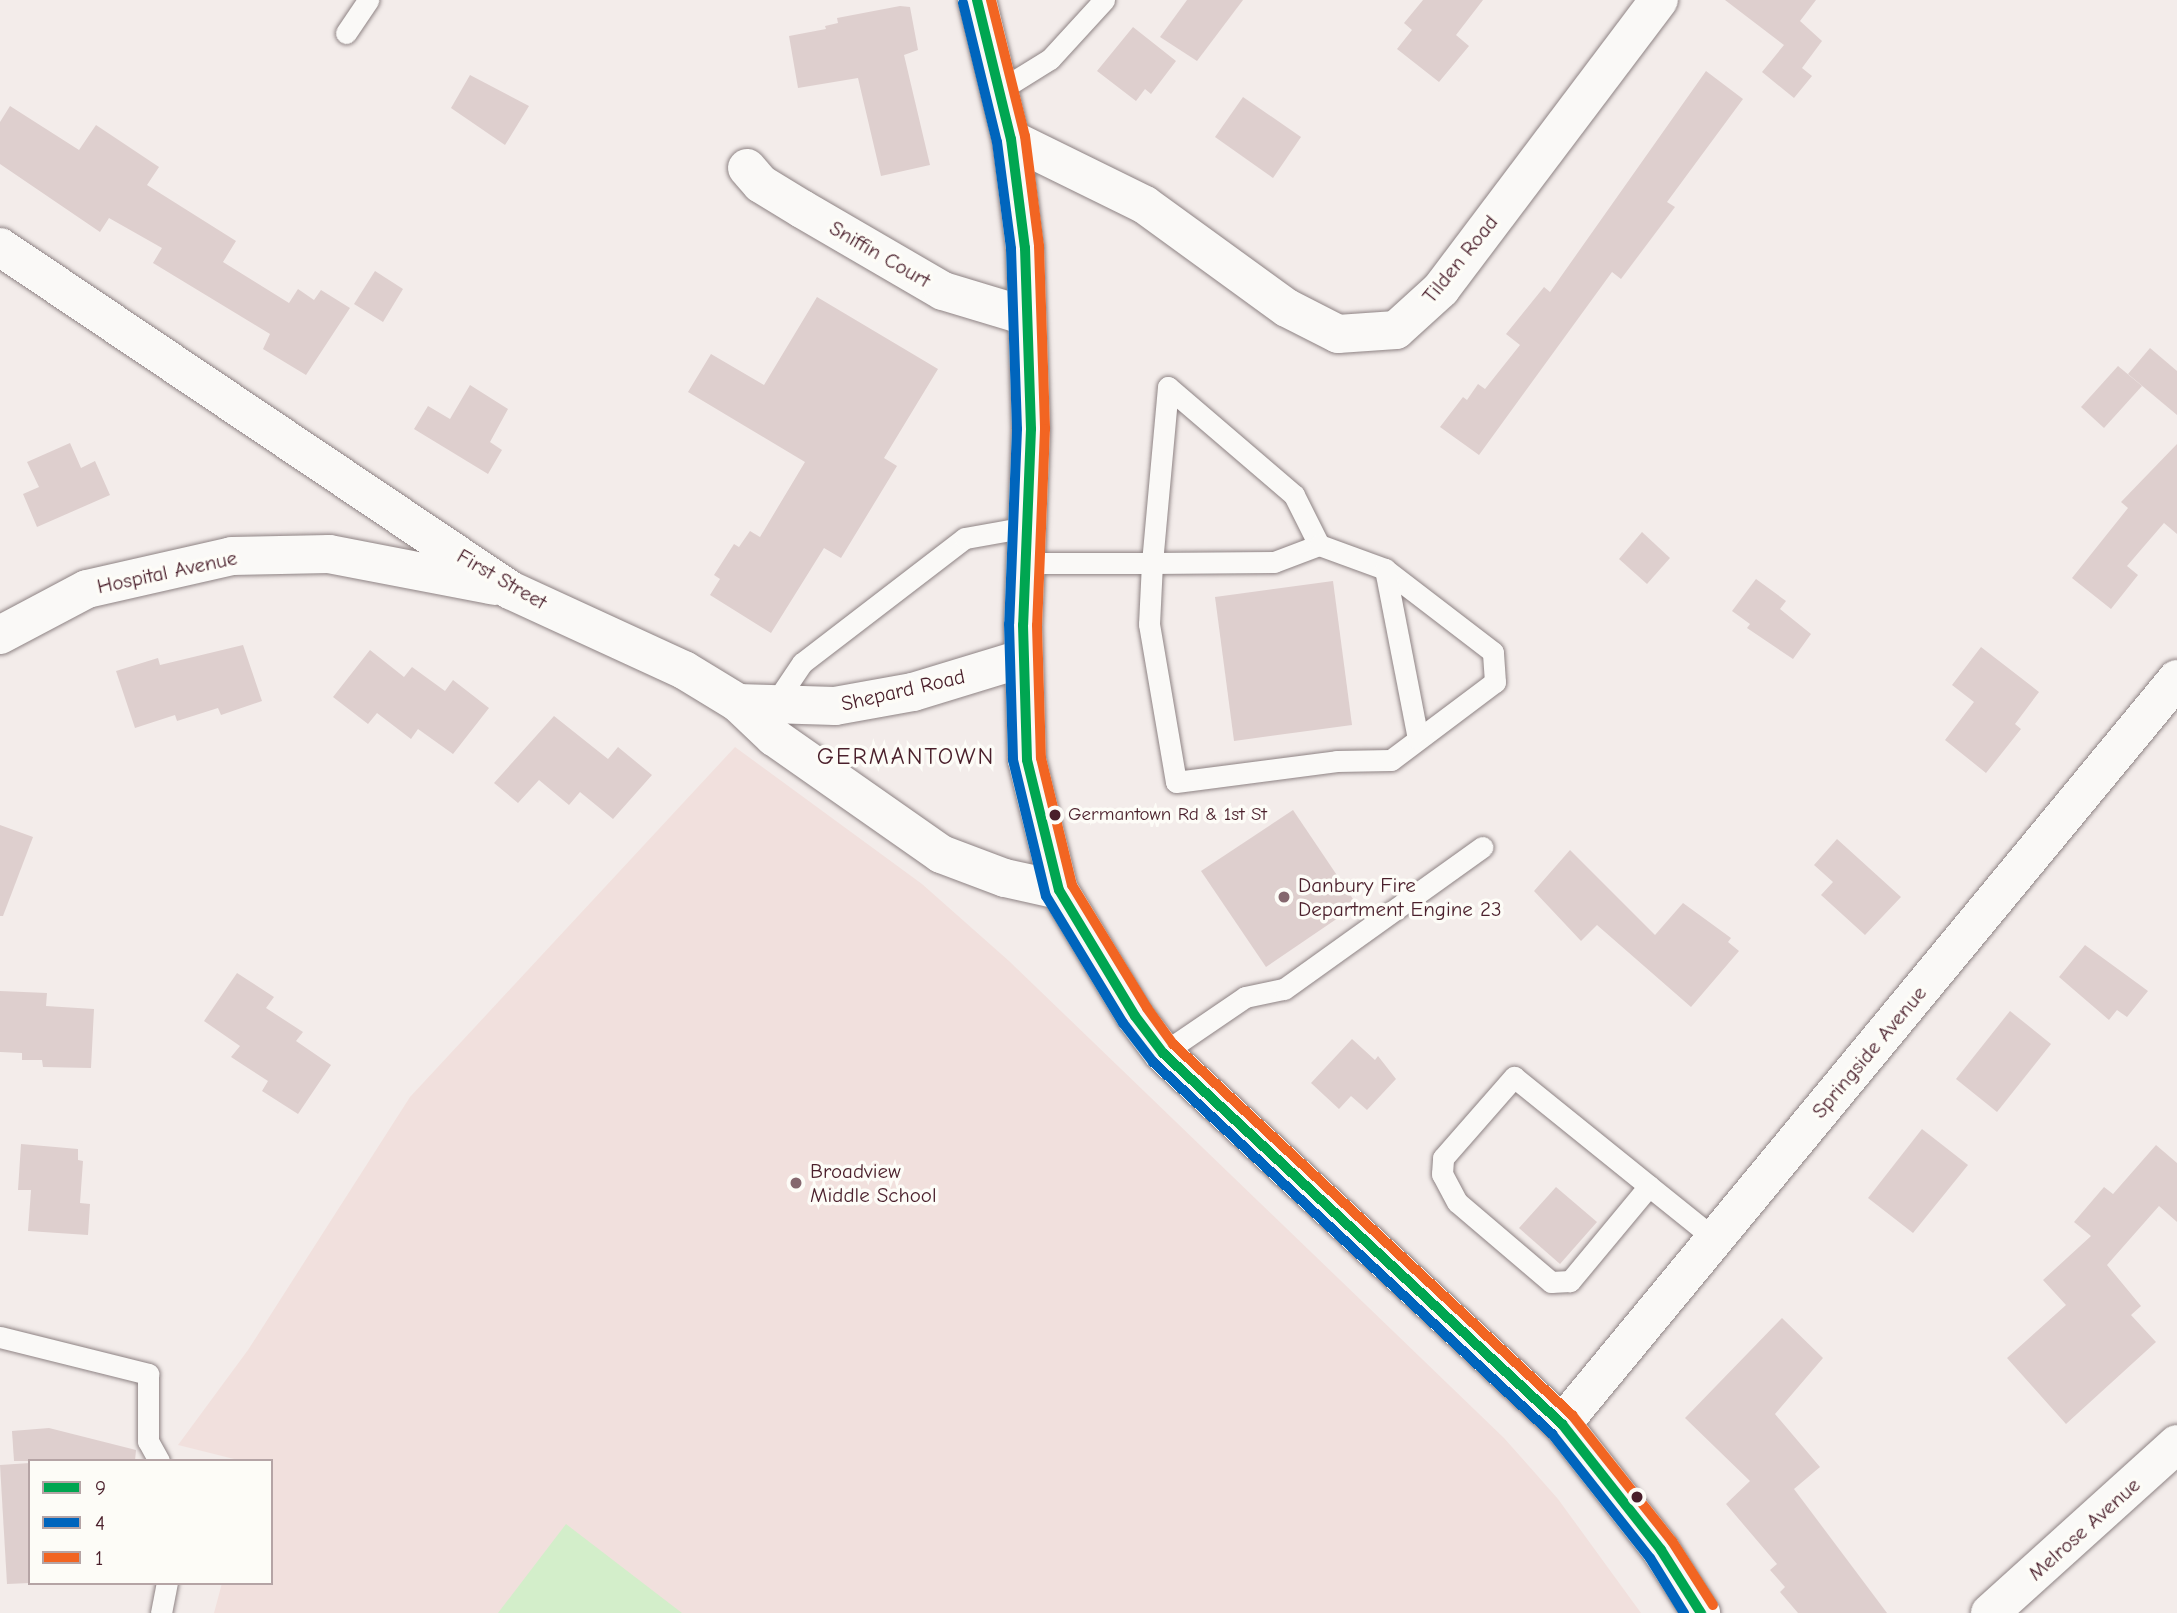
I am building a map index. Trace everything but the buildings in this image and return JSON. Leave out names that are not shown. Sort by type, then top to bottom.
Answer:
[{"type":"street","points":[[977,0],[1011,139],[1025,248],[1031,429],[1024,659],[1027,760],[1059,890],[1135,1016],[1163,1053],[1562,1424],[1661,1550],[1702,1613]]},
{"type":"street","name":"Tilden Road","points":[[1011,139],[1144,205],[1287,308],[1327,329],[1338,334],[1396,330],[1441,289],[1659,0]]},
{"type":"street","name":"Sniffin Court","points":[[747,168],[761,184],[943,291],[1026,316]]},
{"type":"street","name":"First Street","points":[[0,247],[510,590],[756,705],[774,737],[941,854],[1005,878],[1059,890]]},
{"type":"street","name":"Hospital Avenue","points":[[0,635],[87,589],[232,556],[329,554],[510,590]]},
{"type":"street","name":"Shepard Road","points":[[756,705],[835,706],[913,692],[1024,659]]},
{"type":"street","name":"Springside Avenue","points":[[1562,1424],[2177,679]]},
{"type":"street","name":"Melrose Avenue","points":[[1990,1613],[2177,1444]]},
{"type":"lane","points":[[346,33],[368,0]]},
{"type":"lane","points":[[1000,90],[1050,59],[1104,0]]},
{"type":"lane","points":[[756,705],[802,663],[965,538],[1152,563],[1274,562],[1319,545],[1385,569],[1493,652],[1495,682],[1391,760],[1337,761],[1176,782],[1149,624],[1152,563],[1168,387],[1294,495],[1319,545]]},
{"type":"lane","points":[[1385,569],[1418,739]]},
{"type":"lane","points":[[1163,1053],[1245,997],[1284,989],[1482,847]]},
{"type":"lane","points":[[1649,1186],[1570,1281],[1551,1282],[1457,1202],[1441,1174],[1443,1158],[1514,1077],[1715,1239]]},
{"type":"lane","points":[[0,1337],[148,1374],[148,1441],[158,1459]]},
{"type":"lane","points":[[161,1613],[167,1585]]},
{"type":"shaded area","name":"Broadview Middle School","points":[[735,747],[922,884],[1009,961],[1504,1438],[1558,1499],[1641,1613],[214,1613],[221,1585],[273,1585],[273,1459],[234,1459],[178,1445],[248,1350],[410,1097]]},
{"type":"green space","points":[[566,1524],[682,1613],[498,1613]]},
{"type":"transit line","name":"9","points":[[977,0],[1011,139],[1025,248],[1031,429],[1023,625],[1027,760],[1059,890],[1135,1016],[1163,1053],[1562,1424],[1661,1550],[1701,1613]]},
{"type":"transit line","name":"1","points":[[991,0],[1025,136],[1039,246],[1045,429],[1037,625],[1041,758],[1072,885],[1147,1008],[1173,1044],[1572,1415],[1672,1541],[1713,1605]]},
{"type":"transit line","name":"4","points":[[963,3],[997,142],[1011,249],[1017,429],[1009,624],[1013,760],[1046,896],[1123,1023],[1153,1062],[1552,1434],[1650,1558],[1684,1613]]},
{"type":"place","name":"Germantown Rd & 1st St","points":[[1055,815]]},
{"type":"place","name":"Danbury Fire Department Engine 23","points":[[1284,897]]},
{"type":"place","name":"Broadview Middle School","points":[[796,1183]]},
{"type":"district","name":"GERMANTOWN","points":[[906,757]]}]
